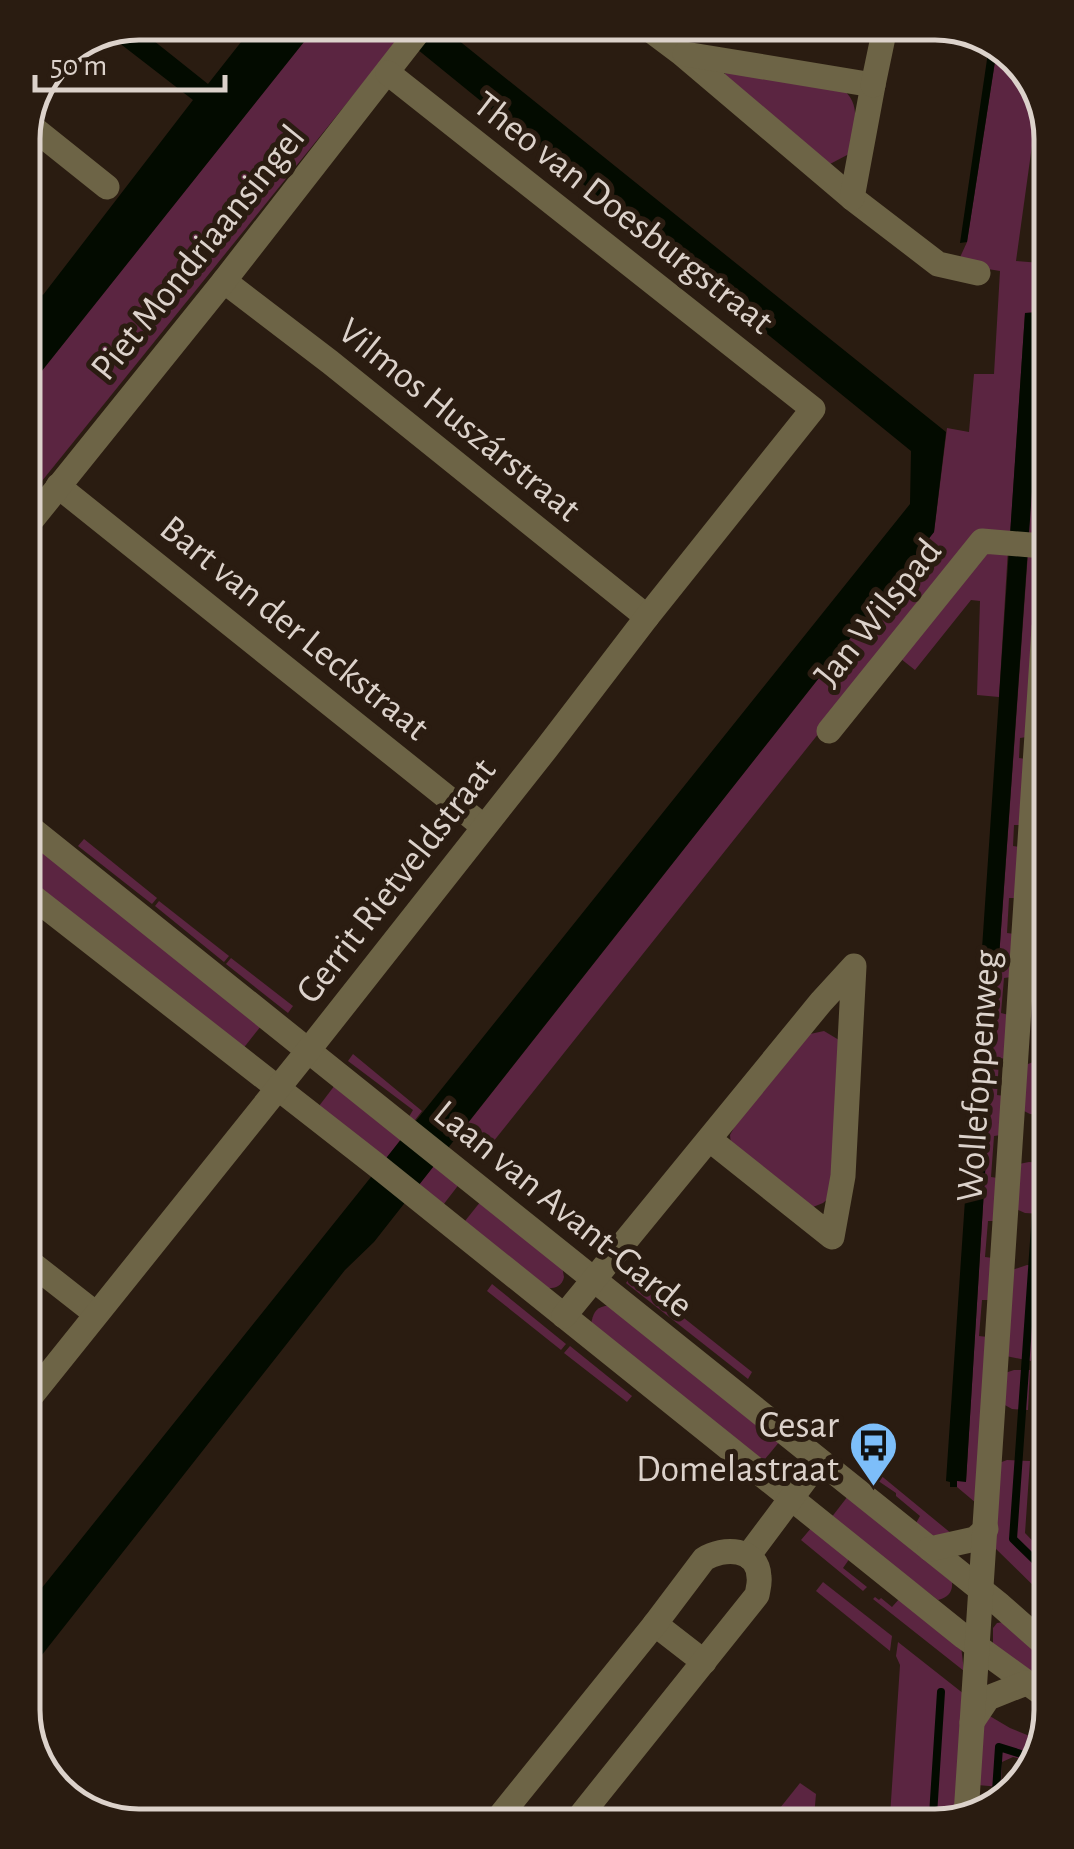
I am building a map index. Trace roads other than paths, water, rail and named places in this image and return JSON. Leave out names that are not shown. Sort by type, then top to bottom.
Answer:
[{"type":"street","name":"Piet Mondriaansingel","points":[[40,509],[413,40]]},
{"type":"street","points":[[663,40],[852,198],[938,264],[978,273]]},
{"type":"street","points":[[852,198],[883,40]]},
{"type":"street","points":[[681,54],[873,86]]},
{"type":"street","name":"Theo van Doesburgstraat","points":[[388,73],[813,409]]},
{"type":"street","points":[[40,133],[108,188]]},
{"type":"street","name":"Vilmos Huszárstraat","points":[[224,281],[647,616]]},
{"type":"street","name":"Gerrit Rietveldstraat","points":[[40,1386],[813,409]]},
{"type":"street","name":"Bart van der Leckstraat","points":[[58,486],[484,827]]},
{"type":"street","name":"Jan Wilspad","points":[[829,732],[982,541],[1034,545]]},
{"type":"street","name":"Wollefoppenweg","points":[[967,1804],[1034,783]]},
{"type":"street","name":"Laan van Avant-Garde","points":[[40,836],[1034,1635]]},
{"type":"street","points":[[40,903],[412,1194],[976,1646],[1034,1688]]},
{"type":"street","points":[[564,1316],[821,1002],[854,966],[843,1176],[832,1237],[709,1139]]},
{"type":"street","points":[[40,1269],[96,1314]]},
{"type":"street","points":[[748,1556],[820,1461]]},
{"type":"street","points":[[930,1549],[974,1540],[986,1529]]},
{"type":"street","points":[[506,1809],[704,1559],[730,1550],[748,1556],[759,1576],[757,1594],[586,1809]]},
{"type":"street","points":[[655,1624],[704,1662]]},
{"type":"street","points":[[972,1722],[988,1698],[1026,1682]]},
{"type":"waterway","points":[[1034,1241],[1013,1539],[1034,1559]]},
{"type":"waterway","points":[[933,1809],[941,1692]]},
{"type":"waterway","points":[[996,1787],[999,1747],[1023,1755]]},
{"type":"place","name":"Cesar Domelastraat","points":[[874,1488]]}]
